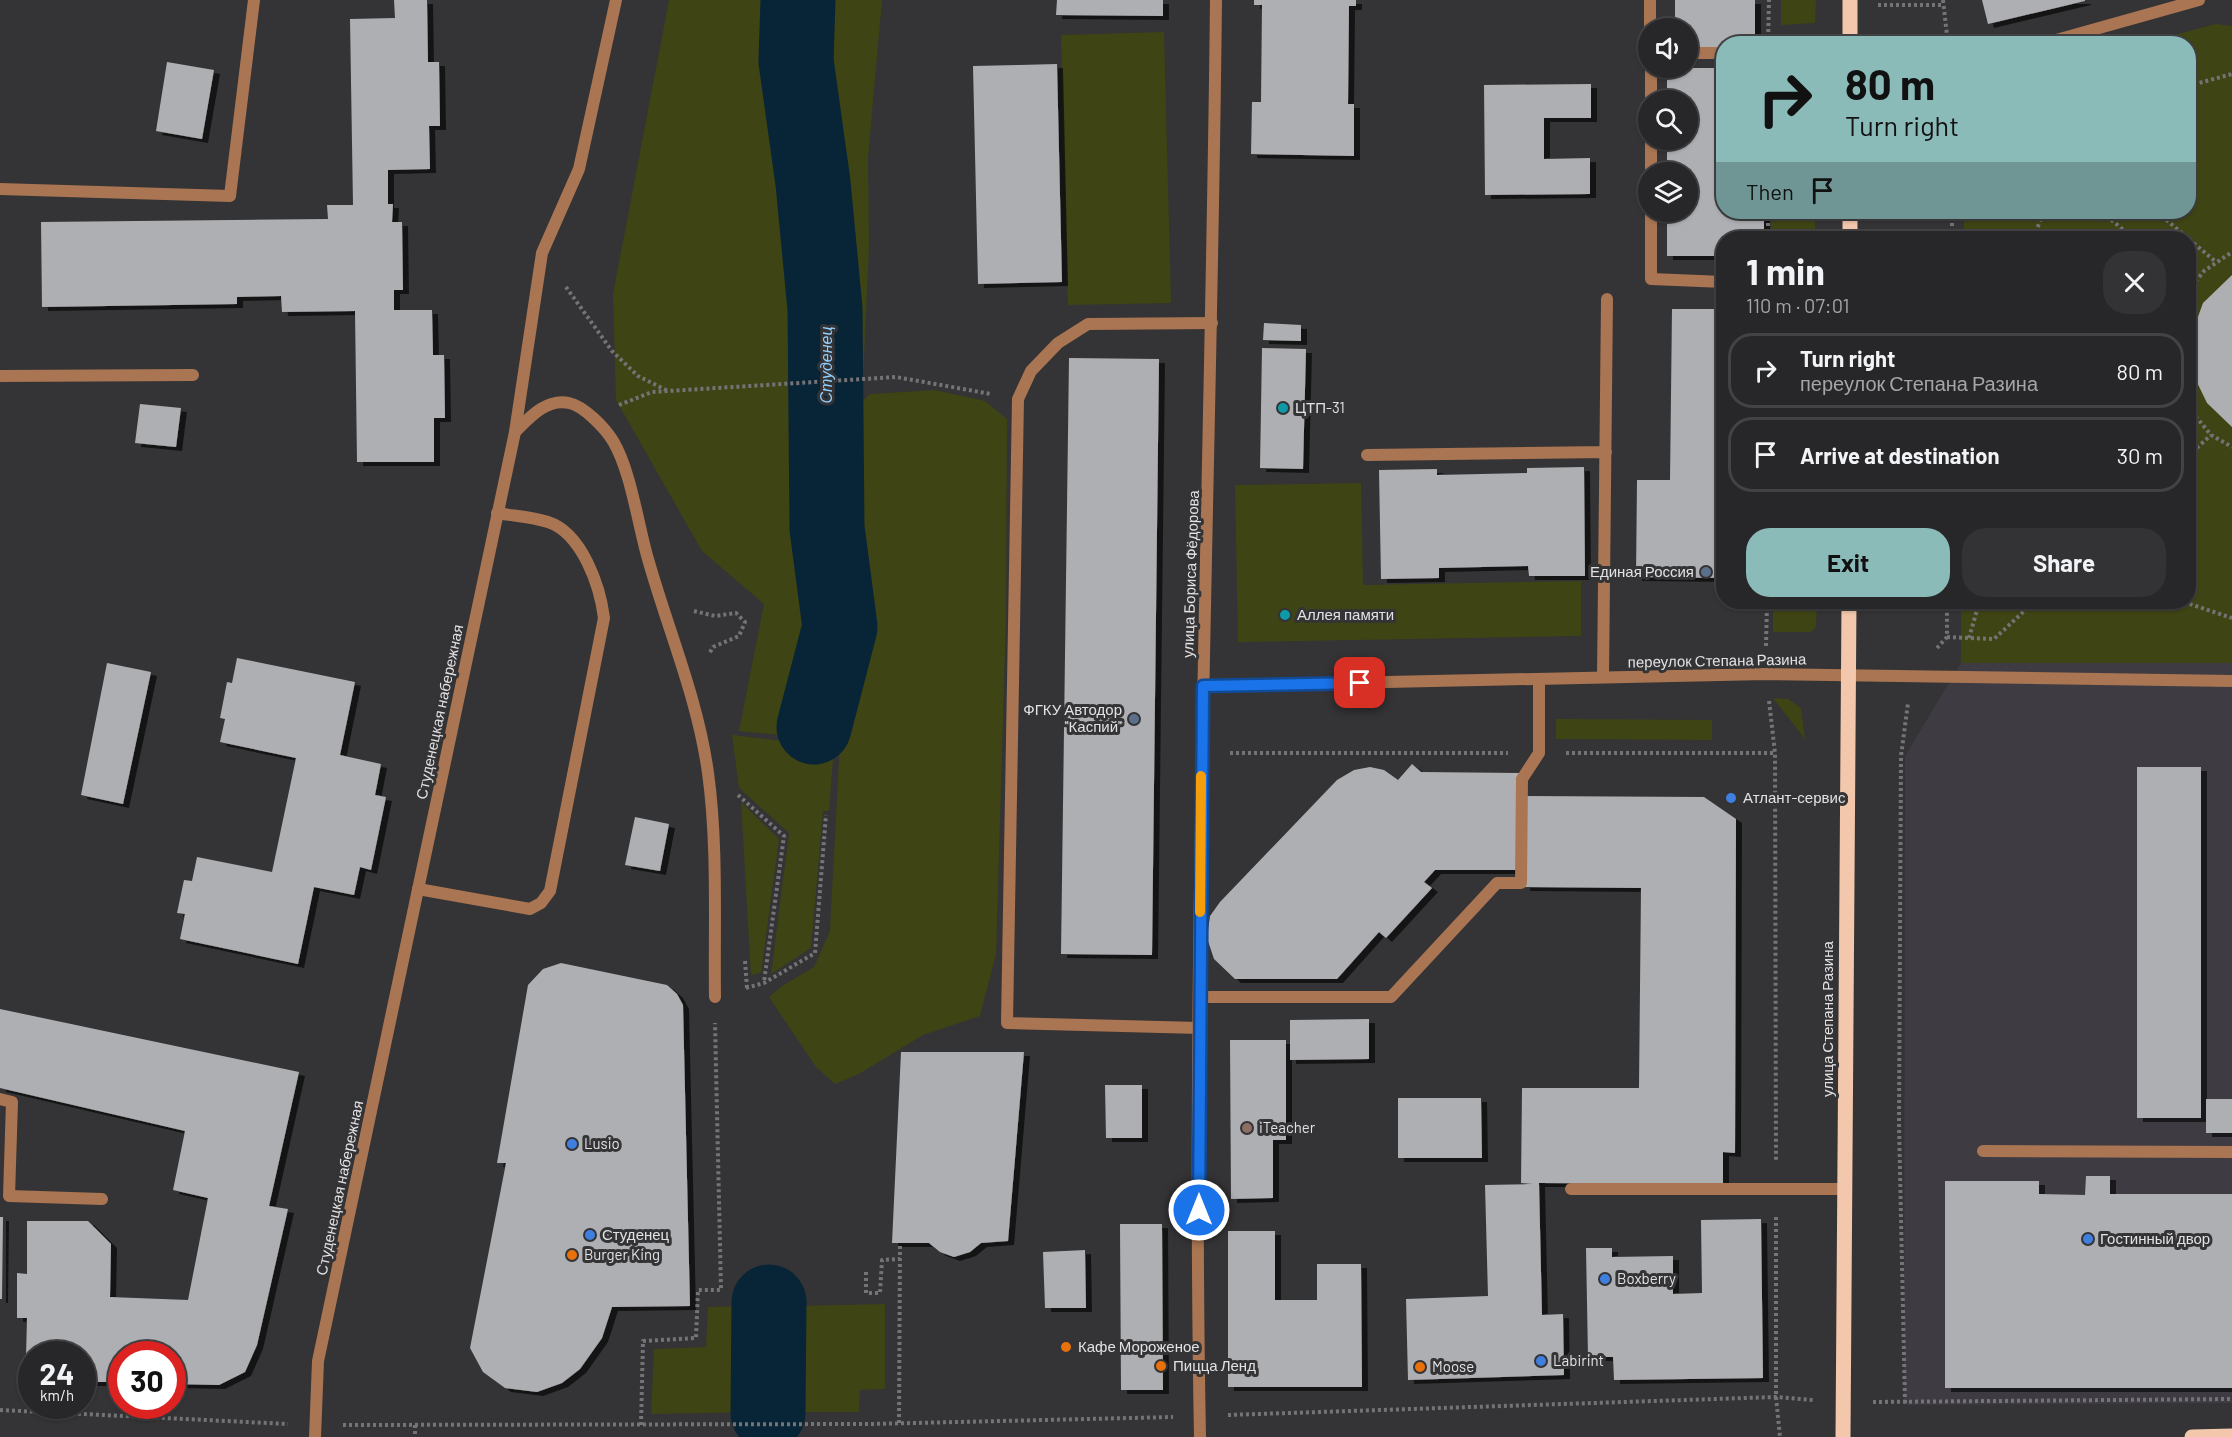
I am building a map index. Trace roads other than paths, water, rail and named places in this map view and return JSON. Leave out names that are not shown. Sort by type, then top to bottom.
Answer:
[{"type":"main road","points":[[1850,36],[1851,0]]},
{"type":"main road","name":"улица Степана Разина","points":[[1843,1437],[1849,609]]},
{"type":"main road","points":[[2192,1437],[2232,1436]]},
{"type":"street","points":[[0,189],[230,196],[254,0]]},
{"type":"street","name":"Студенецкая набережная","points":[[315,1431],[318,1361],[515,432],[542,253],[579,169],[616,0]]},
{"type":"street","name":"улица Бориса Фёдорова","points":[[1200,1437],[1199,997],[1216,0]]},
{"type":"street","points":[[1650,0],[1650,18]]},
{"type":"street","points":[[2071,36],[2199,0]]},
{"type":"street","points":[[1698,52],[1716,53]]},
{"type":"street","points":[[1651,222],[1651,279],[1716,282]]},
{"type":"street","points":[[1604,677],[1607,299]]},
{"type":"street","points":[[1199,1028],[1006,1023],[1018,399],[1031,371],[1058,343],[1088,324],[1212,323]]},
{"type":"street","points":[[0,376],[193,375]]},
{"type":"street","points":[[515,432],[542,407],[568,403],[591,416],[613,441],[628,482],[648,560],[692,699],[708,774],[713,862],[715,997]]},
{"type":"street","points":[[1367,455],[1606,452]]},
{"type":"street","points":[[418,889],[530,909],[541,903],[550,891],[604,618],[602,602],[584,557],[569,536],[549,522],[498,513]]},
{"type":"street","name":"переулок Степана Разина","points":[[1203,686],[1766,674],[2232,681]]},
{"type":"street","points":[[1199,997],[1391,997],[1497,883],[1521,883],[1522,779],[1539,753],[1539,679]]},
{"type":"street","points":[[0,1099],[12,1102],[4,1196],[102,1198]]},
{"type":"street","points":[[1983,1151],[2232,1152]]},
{"type":"street","points":[[1571,1189],[1845,1189]]},
{"type":"waterway","name":"Студенец","points":[[798,0],[796,61],[813,183],[825,309],[827,528],[840,627],[814,727]]},
{"type":"waterway","name":"Студенец","points":[[768,1413],[769,1302]]},
{"type":"place","name":"ЦТП-31","points":[[1283,408]]},
{"type":"place","name":"Единая Россия","points":[[1706,572]]},
{"type":"place","name":"Аллея памяти","points":[[1285,615]]},
{"type":"place","name":"ФГКУ Автодор \"Каспий\"","points":[[1134,719]]},
{"type":"place","name":"Атлант-сервис","points":[[1731,798]]},
{"type":"place","name":"iTeacher","points":[[1247,1128]]},
{"type":"place","name":"Lusio","points":[[572,1144]]},
{"type":"place","name":"Студенец","points":[[590,1235]]},
{"type":"place","name":"Гостинный двор","points":[[2088,1239]]},
{"type":"place","name":"Burger King","points":[[572,1255]]},
{"type":"place","name":"Boxberry","points":[[1605,1279]]},
{"type":"place","name":"Кафе Мороженое","points":[[1066,1347]]},
{"type":"place","name":"Labirint","points":[[1541,1361]]},
{"type":"place","name":"Пицца Ленд","points":[[1161,1366]]},
{"type":"place","name":"Moose","points":[[1420,1367]]}]
